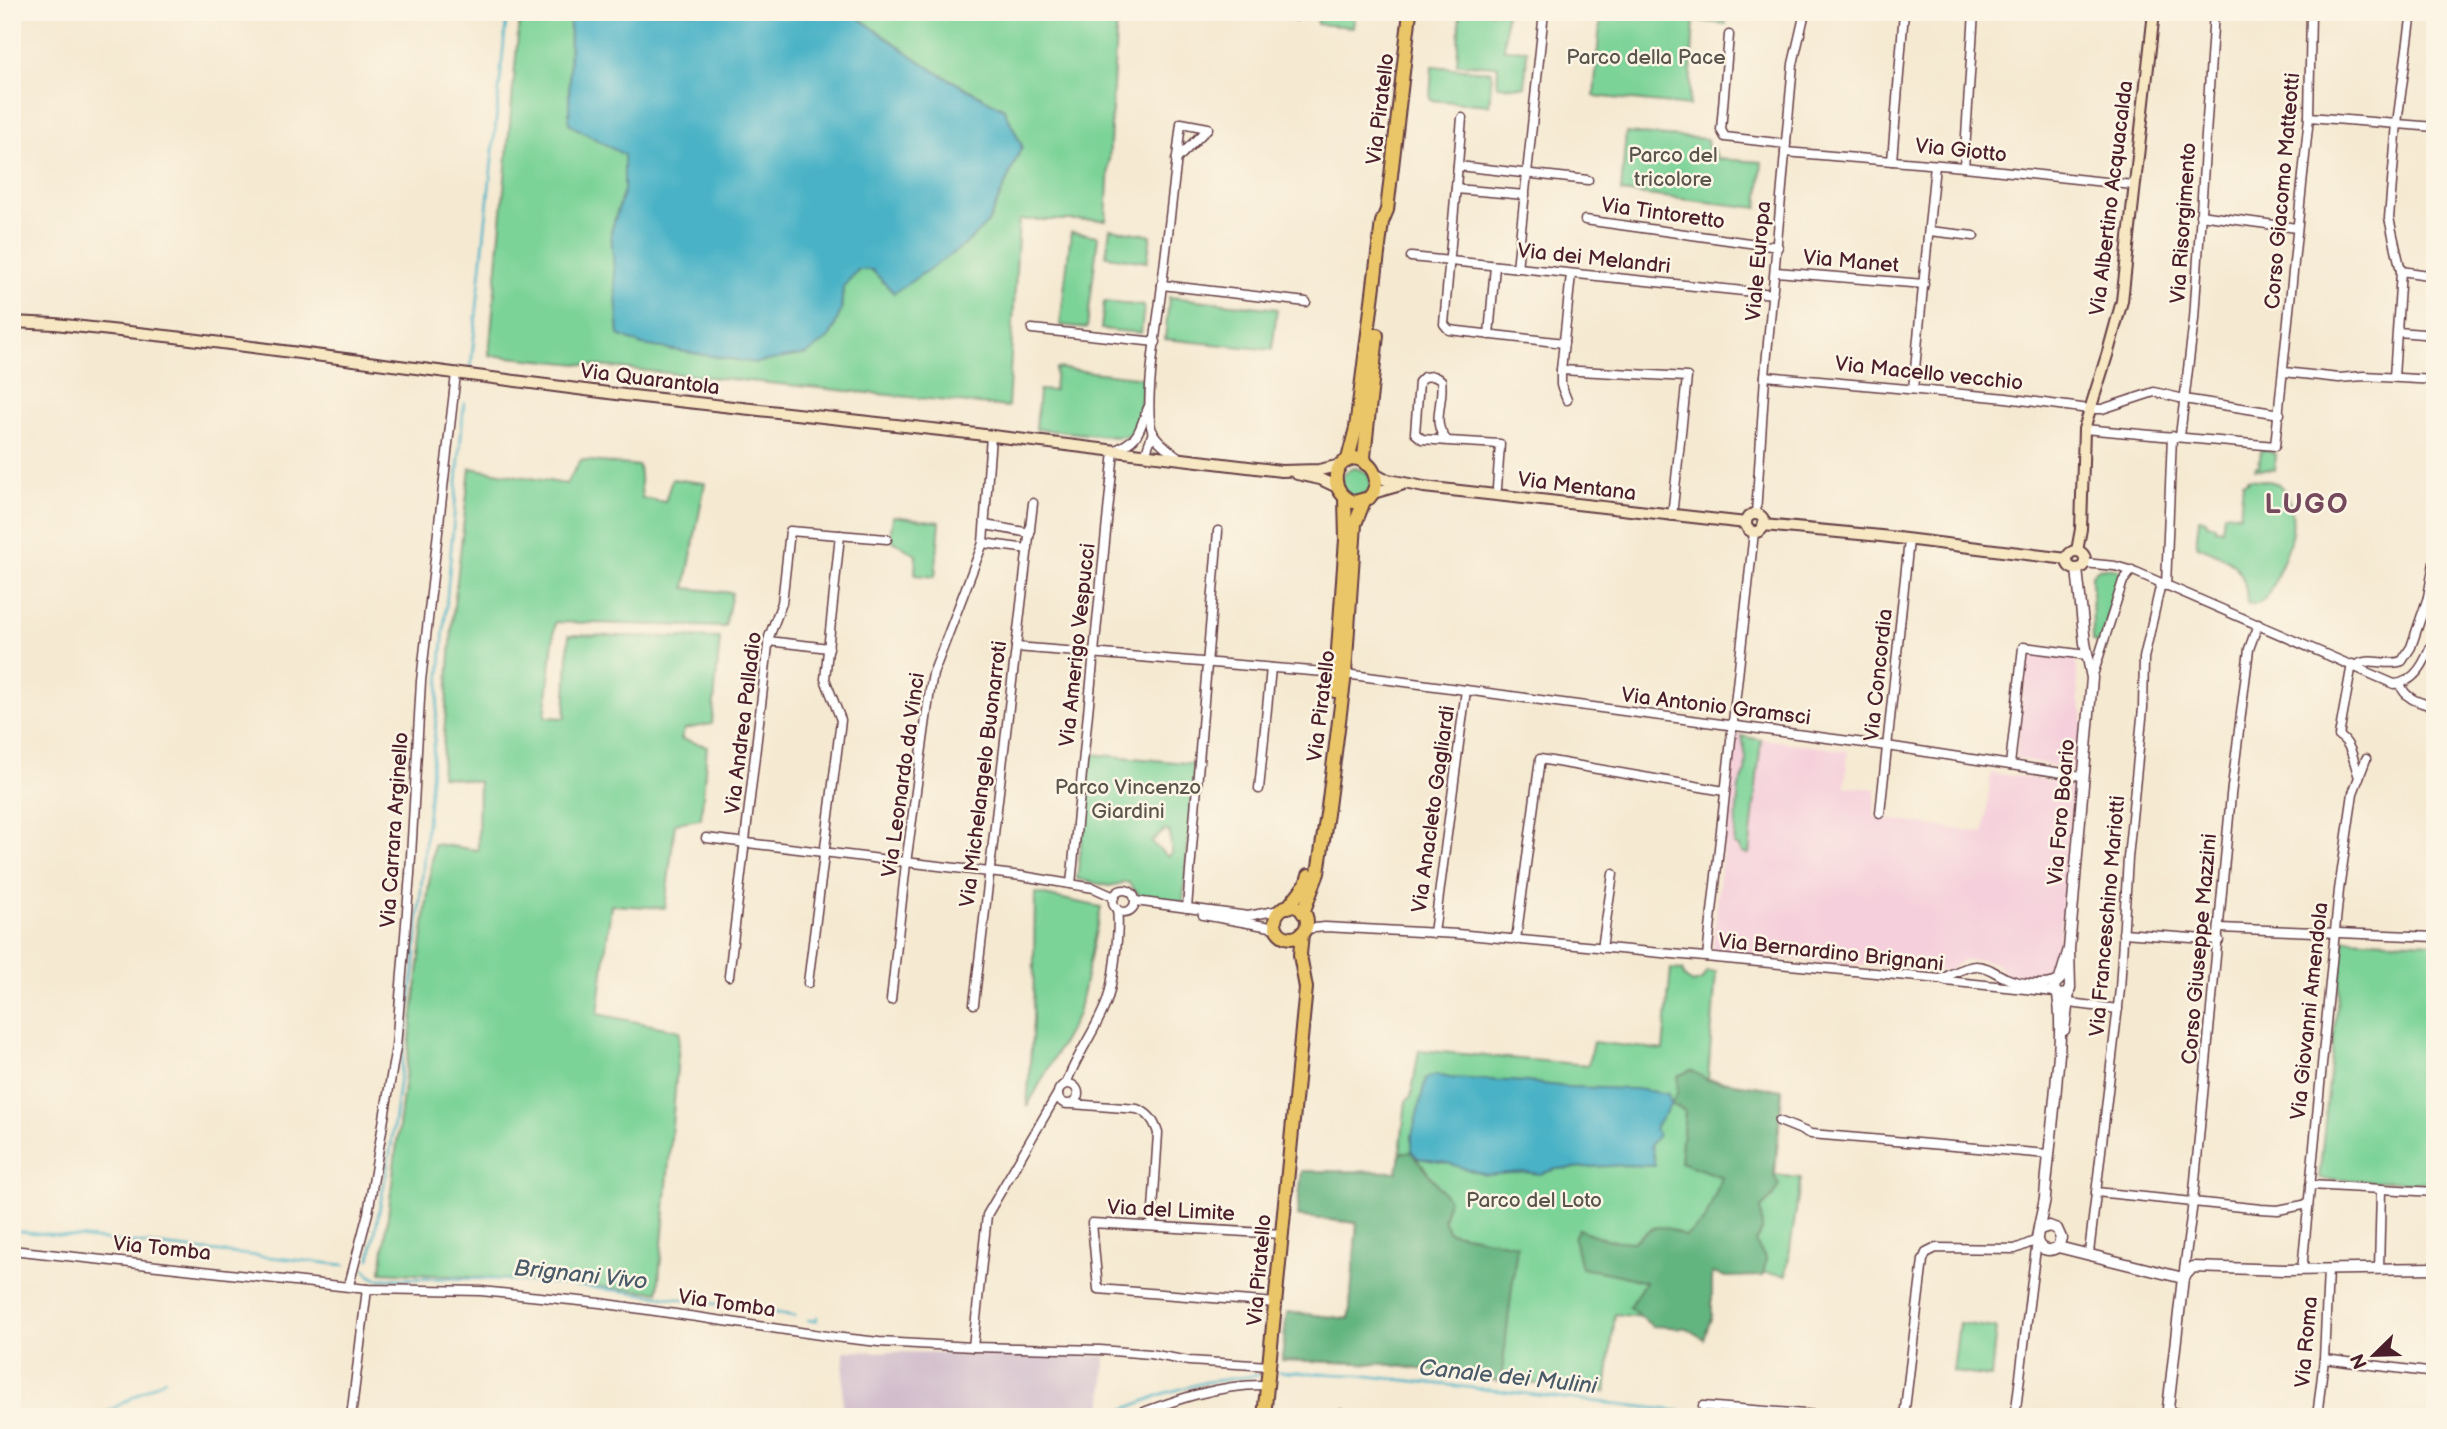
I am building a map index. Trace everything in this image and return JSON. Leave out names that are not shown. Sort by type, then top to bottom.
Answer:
[{"type":"main road","name":"Via Piratello","points":[[1336,487],[1336,473],[1345,462],[1358,415],[1382,222],[1387,210],[1410,12]]},
{"type":"main road","name":"Via Albertino Acquacalda","points":[[2077,551],[2081,529],[2084,429],[2122,301],[2154,12]]},
{"type":"main road","name":"Via Piratello","points":[[1366,464],[1364,457],[1389,220],[1387,210]]},
{"type":"main road","name":"Via Quarantola","points":[[12,321],[175,337],[850,422],[1280,470],[1319,470],[1345,462]]},
{"type":"main road","points":[[1345,462],[1360,459],[1375,474]]},
{"type":"main road","name":"Via Quarantola","points":[[1280,470],[1320,479],[1336,487]]},
{"type":"main road","name":"Via Piratello","points":[[1264,1417],[1304,1002],[1305,977],[1299,945],[1318,873],[1355,524],[1376,487],[1375,474]]},
{"type":"main road","name":"Via Mentana","points":[[1375,474],[1404,484],[1746,523]]},
{"type":"main road","name":"Via Mentana","points":[[1369,497],[1404,484]]},
{"type":"main road","points":[[1336,487],[1345,499],[1354,502],[1369,497]]},
{"type":"main road","name":"Via Piratello","points":[[1304,1002],[1300,971],[1279,932],[1275,918],[1306,884],[1311,870],[1341,674],[1347,529],[1345,499]]},
{"type":"main road","points":[[1756,514],[1761,517],[1763,525],[1759,531],[1754,532],[1747,528],[1746,523],[1749,516],[1756,514]]},
{"type":"main road","points":[[1763,525],[2067,559]]},
{"type":"main road","points":[[2077,551],[2084,555],[2081,566],[2070,566],[2067,559],[2069,554],[2077,551]]},
{"type":"main road","points":[[1279,932],[1293,938],[1304,924],[1297,908],[1284,908]]},
{"type":"street","points":[[1517,268],[1544,12]]},
{"type":"street","name":"Viale Europa","points":[[1756,514],[1765,376],[1793,64],[1805,12]]},
{"type":"street","points":[[1892,161],[1904,12]]},
{"type":"street","points":[[1964,167],[1974,12]]},
{"type":"street","name":"Via Risorgimento","points":[[2176,436],[2184,399],[2194,319],[2214,12]]},
{"type":"street","name":"Corso Giacomo Matteotti","points":[[2280,414],[2309,117],[2311,12]]},
{"type":"street","points":[[2394,377],[2401,271],[2389,218],[2396,123],[2412,12]]},
{"type":"street","name":"Via Giotto","points":[[1729,35],[1721,130],[1726,137],[1785,148],[1892,161],[2133,185]]},
{"type":"street","points":[[2309,117],[2435,127]]},
{"type":"street","points":[[1462,118],[1444,324],[1447,328],[1489,335],[1564,343]]},
{"type":"street","points":[[1145,455],[1141,432],[1149,408],[1176,160],[1181,123],[1208,128],[1176,160]]},
{"type":"street","points":[[1913,389],[1935,165]]},
{"type":"street","points":[[1458,166],[1588,180]]},
{"type":"street","points":[[1456,189],[1525,195]]},
{"type":"street","points":[[2200,215],[2297,228]]},
{"type":"street","name":"Via Tintoretto","points":[[1585,220],[1778,247]]},
{"type":"street","points":[[1929,231],[1975,236]]},
{"type":"street","name":"Via dei Melandri","points":[[1411,257],[1773,294]]},
{"type":"street","points":[[1489,335],[1495,266]]},
{"type":"street","points":[[2401,271],[2435,276]]},
{"type":"street","name":"Via Manet","points":[[1776,272],[1924,284]]},
{"type":"street","points":[[1567,400],[1561,385],[1561,370],[1571,274]]},
{"type":"street","points":[[1162,285],[1306,302]]},
{"type":"street","points":[[1032,329],[1156,342]]},
{"type":"street","points":[[2398,332],[2435,335]]},
{"type":"street","points":[[1561,370],[1687,377],[1672,516]]},
{"type":"street","points":[[2284,372],[2339,378],[2349,375],[2435,380]]},
{"type":"street","name":"Via Carrara Arginello","points":[[349,1285],[368,1213],[396,1047],[410,874],[421,681],[456,374]]},
{"type":"street","points":[[1448,441],[1438,428],[1441,380],[1433,376],[1424,377],[1419,382],[1415,433],[1422,439],[1448,441],[1500,444],[1497,488]]},
{"type":"street","name":"Via Macello vecchio","points":[[1765,376],[2006,398],[2089,409],[2102,409],[2154,391],[2184,399],[2280,414]]},
{"type":"street","points":[[1145,455],[1153,432],[1149,408]]},
{"type":"street","points":[[2084,429],[2275,446],[2280,414]]},
{"type":"street","points":[[1114,451],[1128,444],[1141,432]]},
{"type":"street","points":[[1153,432],[1181,459]]},
{"type":"street","name":"Via Leonardo da Vinci","points":[[891,1000],[906,863],[933,674],[982,543],[991,436]]},
{"type":"street","name":"Via Franceschino Mariotti","points":[[2089,1253],[2118,1009],[2127,859],[2143,708],[2144,658],[2165,585],[2176,436]]},
{"type":"street","name":"Via Amerigo Vespucci","points":[[1071,884],[1114,451]]},
{"type":"street","name":"Via Michelangelo Buonarroti","points":[[974,1004],[1033,503]]},
{"type":"street","points":[[985,525],[1030,533]]},
{"type":"street","name":"Via Andrea Palladio","points":[[729,976],[768,641],[782,603],[790,531],[887,539]]},
{"type":"street","points":[[1187,908],[1218,531]]},
{"type":"street","points":[[1707,957],[1754,532]]},
{"type":"street","points":[[808,983],[841,720],[825,679],[840,535]]},
{"type":"street","name":"Via Concordia","points":[[1880,813],[1909,540]]},
{"type":"street","points":[[982,543],[1028,549]]},
{"type":"street","points":[[2353,665],[2361,662],[2389,665],[2402,661],[2411,646],[2431,595],[2435,557]]},
{"type":"street","points":[[2081,566],[2132,570],[2394,684],[2410,680],[2417,673],[2435,637]]},
{"type":"street","name":"Via Foro Boario","points":[[2081,566],[2087,654],[2092,678]]},
{"type":"street","name":"Via Foro Boario","points":[[2038,1234],[2044,1202],[2060,1044],[2062,989],[2069,949],[2092,678],[2123,581],[2132,570]]},
{"type":"street","name":"Corso Giuseppe Mazzini","points":[[2183,1278],[2193,1202],[2231,795],[2249,649],[2258,624]]},
{"type":"street","points":[[768,641],[829,648]]},
{"type":"street","name":"Via Antonio Gramsci","points":[[1016,647],[1341,674],[1887,746],[2082,776]]},
{"type":"street","points":[[2010,765],[2024,647],[2087,654]]},
{"type":"street","points":[[2353,665],[2339,736],[2344,738],[2349,746],[2359,778]]},
{"type":"street","points":[[1259,789],[1271,668]]},
{"type":"street","points":[[2400,684],[2404,694],[2435,707]]},
{"type":"street","name":"Via Anacleto Gagliardi","points":[[1434,933],[1466,690]]},
{"type":"street","points":[[1516,940],[1540,759],[1724,791]]},
{"type":"street","name":"Via Giovanni Amendola","points":[[2302,1270],[2335,932],[2353,793],[2366,759]]},
{"type":"street","points":[[706,838],[989,872],[1094,888],[1114,897]]},
{"type":"street","points":[[1602,948],[1613,874]]},
{"type":"street","points":[[1066,1084],[1072,1066],[1106,1004],[1118,928],[1114,897],[1117,892],[1126,890],[1132,892],[1133,906],[1118,928]]},
{"type":"street","points":[[1133,906],[1279,932]]},
{"type":"street","points":[[1116,909],[1133,906],[1187,908],[1248,916],[1284,908]]},
{"type":"street","name":"Via Bernardino Brignani","points":[[1304,924],[1707,957],[1963,983],[2016,984],[2062,989],[2118,1009]]},
{"type":"street","points":[[2220,928],[2435,937]]},
{"type":"street","points":[[2123,933],[2218,940]]},
{"type":"street","points":[[1940,979],[1973,966],[1989,968],[2016,984]]},
{"type":"street","points":[[1962,970],[1963,983]]},
{"type":"street","points":[[1991,985],[1997,973]]},
{"type":"street","points":[[973,1348],[987,1215],[1045,1113],[1058,1093],[1060,1087],[1072,1084],[1078,1090],[1078,1098],[1045,1113]]},
{"type":"street","points":[[1058,1093],[1058,1098],[1067,1103],[1137,1109],[1145,1112],[1153,1121],[1158,1133],[1152,1226]]},
{"type":"street","points":[[1779,1121],[1811,1134],[2048,1154]]},
{"type":"street","points":[[2309,1185],[2435,1192]]},
{"type":"street","points":[[2379,1269],[2381,1189]]},
{"type":"street","points":[[2096,1192],[2278,1210],[2308,1204]]},
{"type":"street","name":"Via Foro Boario","points":[[2044,1202],[2052,1226],[2058,1230],[2059,1243]]},
{"type":"street","name":"Via del Limite","points":[[1276,1303],[1098,1289],[1092,1223],[1282,1234]]},
{"type":"street","points":[[1904,1417],[1926,1253],[1936,1248],[2015,1249],[2052,1226]]},
{"type":"street","points":[[2038,1234],[2040,1246],[2046,1250]]},
{"type":"street","points":[[2015,1417],[2038,1234]]},
{"type":"street","points":[[2032,1265],[2046,1250],[2059,1243],[2183,1278]]},
{"type":"street","name":"Via Tomba","points":[[12,1250],[367,1289],[481,1291],[600,1303],[834,1337],[973,1348],[1100,1350],[1150,1354],[1189,1361],[1269,1366]]},
{"type":"street","points":[[2213,1417],[2168,1414],[2183,1278],[2193,1267],[2302,1270],[2435,1268]]},
{"type":"street","name":"Via Roma","points":[[2317,1417],[2325,1359],[2328,1270]]},
{"type":"street","points":[[351,1417],[367,1289]]},
{"type":"street","points":[[2325,1359],[2435,1373]]},
{"type":"street","points":[[1130,1417],[1181,1397],[1216,1389],[1267,1385]]},
{"type":"street","points":[[1703,1406],[1842,1417]]},
{"type":"shaded area","points":[[2027,653],[2076,657],[2078,700],[2083,715],[2080,763],[2073,770],[2016,758]]},
{"type":"shaded area","points":[[1735,735],[1848,751],[1845,786],[1876,789],[1874,817],[1984,833],[1991,773],[2070,785],[2073,791],[2057,963],[2052,973],[2047,977],[2006,975],[1995,963],[1982,960],[1961,961],[1950,971],[1941,971],[1712,953]]},
{"type":"shaded area","points":[[844,1351],[1105,1356],[1103,1405],[1071,1417],[842,1417]]},
{"type":"green space","points":[[520,12],[570,12],[569,124],[624,155],[624,190],[611,232],[841,311],[843,287],[859,270],[872,270],[894,293],[989,221],[1022,146],[1004,109],[934,71],[850,12],[1117,12],[1106,220],[1019,220],[1008,407],[489,355]]},
{"type":"green space","points":[[1318,12],[1355,12],[1353,27],[1317,24]]},
{"type":"green space","points":[[1460,12],[1506,12],[1504,49],[1527,50],[1525,87],[1497,86],[1498,66],[1457,64]]},
{"type":"green space","name":"Parco della Pace","points":[[1601,12],[1726,12],[1726,24],[1694,20],[1689,106],[1594,96]]},
{"type":"green space","points":[[1432,66],[1492,72],[1489,105],[1430,100]]},
{"type":"green space","name":"Parco del tricolore","points":[[1626,133],[1707,139],[1708,148],[1714,149],[1718,159],[1762,162],[1758,208],[1621,192]]},
{"type":"green space","points":[[1110,229],[1151,235],[1147,262],[1106,256]]},
{"type":"green space","points":[[1071,232],[1098,236],[1087,328],[1060,325]]},
{"type":"green space","points":[[1169,297],[1277,309],[1272,350],[1165,339]]},
{"type":"green space","points":[[1104,302],[1144,306],[1141,333],[1101,329]]},
{"type":"green space","points":[[1056,368],[1144,378],[1134,432],[1117,437],[1036,429],[1039,390],[1054,391]]},
{"type":"green space","points":[[2261,449],[2276,454],[2275,470],[2255,469],[2259,466]]},
{"type":"green space","points":[[581,460],[639,466],[642,498],[665,502],[672,479],[705,483],[685,588],[732,593],[725,627],[555,622],[545,717],[565,718],[569,635],[720,638],[712,724],[685,729],[681,739],[707,746],[701,819],[675,823],[665,908],[611,905],[598,1014],[680,1031],[658,1292],[381,1272],[434,844],[478,850],[479,782],[441,776],[453,614],[470,468],[566,484]]},
{"type":"green space","points":[[1356,468],[1369,474],[1371,487],[1359,500],[1340,488],[1344,474]]},
{"type":"green space","points":[[2248,479],[2270,481],[2279,485],[2290,505],[2293,525],[2289,544],[2270,593],[2255,604],[2247,603],[2243,579],[2233,564],[2196,545],[2199,519],[2215,525],[2215,529],[2222,530],[2224,513],[2240,515],[2243,482],[2248,482]]},
{"type":"green space","points":[[893,516],[940,522],[935,577],[915,575],[916,555],[890,539]]},
{"type":"green space","points":[[2098,569],[2122,571],[2100,643],[2093,641],[2092,574]]},
{"type":"green space","points":[[1742,736],[1761,740],[1749,854],[1742,853],[1739,847],[1734,845],[1739,787],[1745,774],[1746,758]]},
{"type":"green space","name":"Parco Vincenzo Giardini","points":[[1091,754],[1195,764],[1183,903],[1141,897],[1128,882],[1109,886],[1077,879]],"holes":[[[1164,831],[1169,831],[1172,853],[1168,857],[1151,842]]]},
{"type":"green space","points":[[1035,893],[1101,907],[1078,1014],[1027,1107],[1033,1021]]},
{"type":"green space","points":[[2344,939],[2435,943],[2435,1183],[2319,1179]]},
{"type":"green space","name":"Parco del Loto","points":[[1671,969],[1682,970],[1685,978],[1693,983],[1702,980],[1706,972],[1716,972],[1708,1079],[1782,1090],[1775,1175],[1801,1178],[1786,1275],[1712,1268],[1706,1325],[1615,1314],[1606,1392],[1521,1382],[1512,1372],[1505,1374],[1501,1381],[1385,1364],[1282,1360],[1287,1312],[1349,1319],[1357,1223],[1297,1216],[1302,1171],[1398,1172],[1406,1101],[1411,1097],[1419,1050],[1588,1065],[1593,1042],[1663,1050]]},
{"type":"green space","points":[[1691,1070],[1708,1080],[1782,1090],[1774,1176],[1779,1185],[1761,1208],[1762,1230],[1755,1242],[1766,1259],[1763,1276],[1726,1277],[1712,1273],[1712,1315],[1704,1339],[1686,1328],[1652,1326],[1629,1307],[1645,1282],[1581,1268],[1574,1238],[1578,1229],[1608,1240],[1633,1242],[1658,1227],[1685,1237],[1705,1220],[1722,1177],[1680,1162],[1685,1111],[1671,1104],[1677,1094],[1678,1076]]},
{"type":"green space","points":[[1403,1152],[1412,1152],[1449,1200],[1443,1220],[1449,1232],[1517,1245],[1501,1381],[1385,1364],[1282,1360],[1287,1312],[1349,1319],[1357,1223],[1297,1216],[1302,1171],[1397,1172]]},
{"type":"green space","points":[[1959,1323],[1996,1328],[1991,1377],[1953,1372]]},
{"type":"water","points":[[570,12],[850,12],[934,71],[1004,109],[1022,146],[989,221],[965,245],[894,293],[872,270],[858,270],[843,287],[841,311],[830,337],[807,354],[755,363],[642,345],[619,335],[611,232],[624,190],[624,155],[569,124]]},
{"type":"water","points":[[1436,1075],[1568,1087],[1636,1089],[1668,1094],[1671,1104],[1655,1128],[1658,1135],[1651,1144],[1655,1166],[1626,1165],[1556,1169],[1540,1174],[1524,1172],[1486,1175],[1447,1163],[1418,1158],[1412,1152],[1412,1135],[1426,1078]]},
{"type":"waterway","points":[[471,367],[507,12]]},
{"type":"waterway","points":[[370,1259],[390,1153],[414,970],[464,403]]},
{"type":"waterway","points":[[18,1231],[345,1265]]},
{"type":"waterway","name":"Brignani Vivo","points":[[365,1269],[377,1279],[485,1279],[555,1284],[795,1316]]},
{"type":"waterway","name":"Brignani Vivo","points":[[808,1320],[816,1321],[817,1317]]},
{"type":"waterway","name":"Canale dei Mulini","points":[[1279,1372],[1359,1375],[1733,1417]]},
{"type":"waterway","name":"Canale dei Mulini","points":[[1105,1417],[1165,1393],[1206,1382],[1259,1375]]},
{"type":"waterway","points":[[98,1417],[165,1379]]},
{"type":"district","name":"LUGO","points":[[2307,503]]}]
